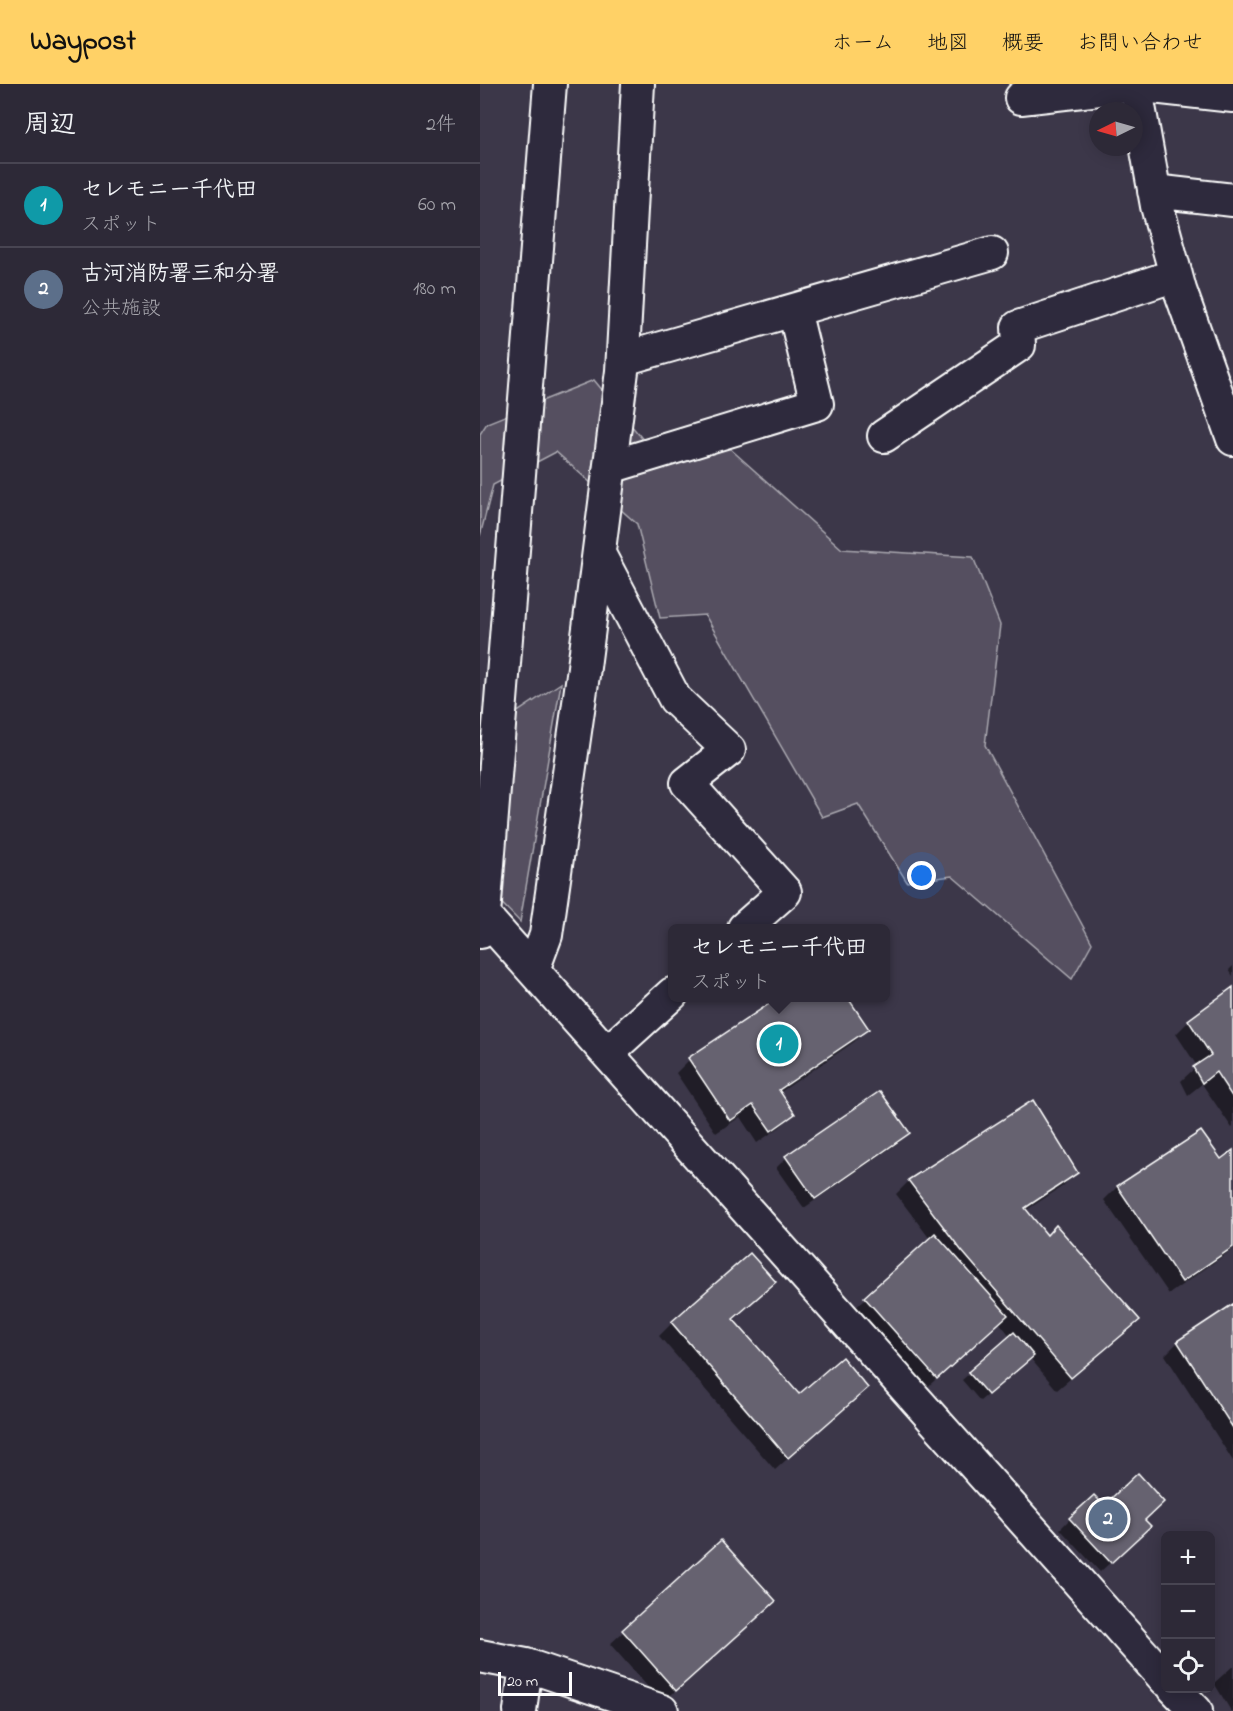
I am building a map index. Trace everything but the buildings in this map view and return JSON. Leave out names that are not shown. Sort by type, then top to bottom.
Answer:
[{"type":"street","points":[[549,84],[481,920],[532,970],[607,1053],[1161,1674]]},
{"type":"street","points":[[532,970],[546,935],[599,554],[623,359],[638,84]]},
{"type":"street","points":[[1135,85],[1154,191],[1180,290],[1233,439]]},
{"type":"street","points":[[1021,98],[1135,85],[1233,96]]},
{"type":"street","points":[[1154,191],[1233,200]]},
{"type":"street","points":[[623,359],[992,253]]},
{"type":"street","points":[[884,435],[1018,345],[1018,327],[1176,275]]},
{"type":"street","points":[[610,467],[817,404],[794,310]]},
{"type":"street","points":[[599,554],[675,699],[729,750],[687,783],[785,892],[749,924]]},
{"type":"street","points":[[607,1053],[668,998]]},
{"type":"street","points":[[480,1656],[526,1665],[624,1705],[662,1711]]},
{"type":"street","points":[[520,1711],[526,1665]]},
{"type":"street","points":[[1178,1693],[1196,1711]]},
{"type":"shaded area","points":[[594,380],[663,464],[726,445],[842,549],[973,557],[1000,625],[985,745],[1092,943],[1072,979],[952,876],[907,882],[858,804],[822,817],[705,615],[660,618],[637,524],[556,452],[493,485],[480,536],[480,434],[487,423]]},
{"type":"shaded area","points":[[561,683],[520,922],[480,881],[480,737]]},
{"type":"place","name":"セレモニー千代田","points":[[779,1044]]},
{"type":"place","name":"古河消防署三和分署","points":[[1108,1519]]}]
